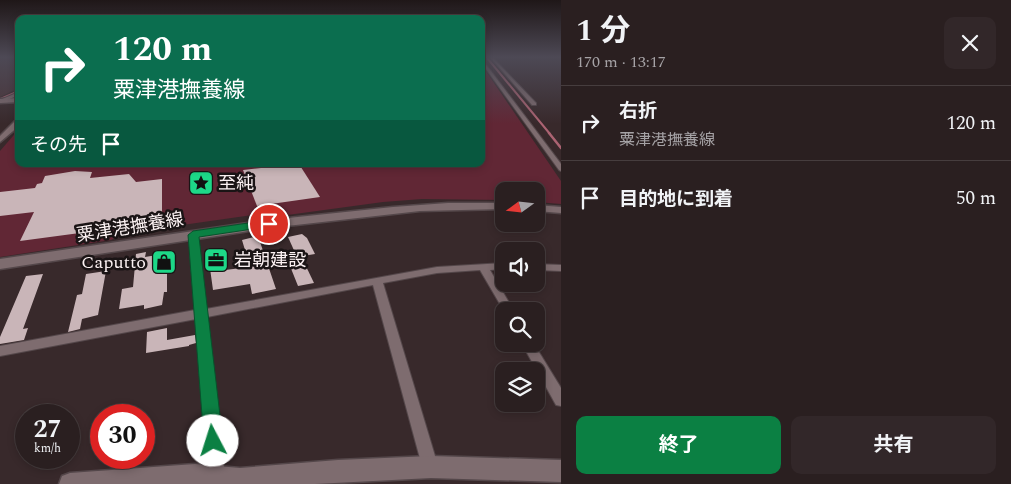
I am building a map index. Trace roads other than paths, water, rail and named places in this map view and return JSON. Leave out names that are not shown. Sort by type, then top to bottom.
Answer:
[{"type":"main road","points":[[1,101],[15,100]]},
{"type":"main road","points":[[0,140],[15,126]]},
{"type":"main road","name":"粟津港撫養線","points":[[0,264],[382,209],[427,206],[495,206]]},
{"type":"main road","points":[[545,209],[561,210]]},
{"type":"main road","points":[[70,484],[195,475],[240,478],[431,467],[561,471]]},
{"type":"street","points":[[501,80],[523,103],[561,169]]},
{"type":"street","points":[[512,80],[534,104],[523,103]]},
{"type":"street","points":[[1,101],[15,96]]},
{"type":"street","points":[[193,235],[217,477]]},
{"type":"street","points":[[0,351],[437,270],[495,266]]},
{"type":"street","points":[[483,267],[504,302]]},
{"type":"street","points":[[545,267],[561,268]]},
{"type":"street","points":[[377,281],[431,467]]},
{"type":"street","points":[[533,352],[561,400]]},
{"type":"waterway","points":[[505,80],[550,134]]},
{"type":"waterway","points":[[0,99],[15,93]]},
{"type":"waterway","points":[[549,133],[561,148]]},
{"type":"place","name":"至純","points":[[201,183]]},
{"type":"place","name":"岩朝建設","points":[[216,260]]},
{"type":"place","name":"Caputto","points":[[164,262]]}]
